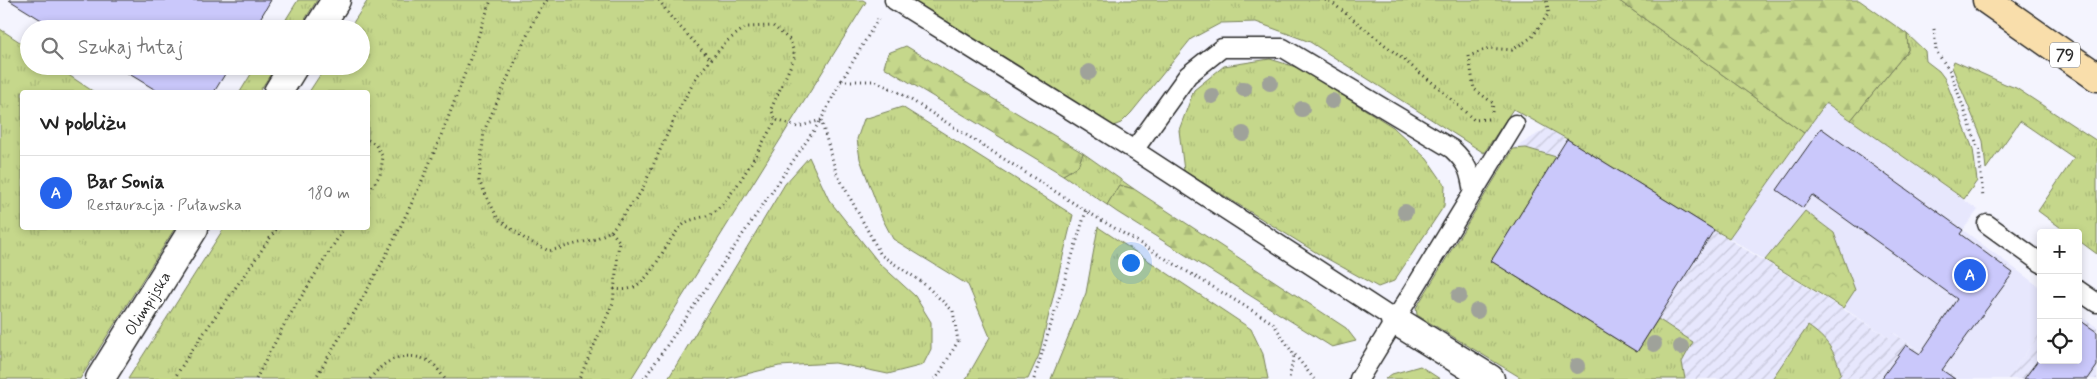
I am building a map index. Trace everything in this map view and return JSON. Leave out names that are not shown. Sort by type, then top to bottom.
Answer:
[{"type":"main road","name":"79","points":[[1986,0],[2097,77]]},
{"type":"street","points":[[324,20],[336,0]]},
{"type":"street","points":[[279,90],[288,75]]},
{"type":"street","name":"Olimpijska","points":[[100,379],[193,230]]},
{"type":"street","points":[[1395,320],[1490,379]]},
{"type":"lane","points":[[894,0],[1134,150],[1395,320]]},
{"type":"lane","points":[[1134,150],[1188,75],[1222,48],[1283,48],[1452,149],[1463,159],[1470,172],[1472,193]]},
{"type":"lane","points":[[1359,379],[1515,124]]},
{"type":"lane","points":[[1987,224],[2037,260]]},
{"type":"lane","points":[[2082,293],[2097,303]]},
{"type":"path","points":[[315,379],[349,323],[404,220],[449,118],[491,0]]},
{"type":"path","points":[[547,0],[537,14],[484,131],[479,180],[498,219],[525,239],[549,251],[595,239],[610,231],[641,192],[676,116],[697,76],[726,42],[746,27],[773,26],[790,40],[795,56],[771,109],[776,120],[798,127],[821,120]]},
{"type":"path","points":[[659,0],[670,16],[711,60]]},
{"type":"path","points":[[1325,0],[1330,1],[1440,88],[1474,120],[1490,118],[1493,103],[1474,89],[1469,56],[1490,48],[1512,50],[1532,37],[1549,13],[1546,0]]},
{"type":"path","points":[[644,379],[821,120],[841,80],[880,16]]},
{"type":"path","points":[[1934,30],[1936,52],[1950,71],[1978,150],[1984,214],[1987,224]]},
{"type":"path","points":[[841,80],[876,81],[900,93],[1086,211],[1273,323],[1314,379]]},
{"type":"path","points":[[614,289],[624,290],[636,286],[647,275],[683,225],[692,219],[711,214],[727,201],[776,120]]},
{"type":"path","points":[[821,120],[836,172],[881,255],[922,282],[952,311],[958,341],[937,378],[934,379]]},
{"type":"path","points":[[370,141],[375,144],[383,157],[380,175],[370,190]]},
{"type":"path","points":[[1034,379],[1086,211]]},
{"type":"path","points":[[174,379],[276,230]]},
{"type":"path","points":[[256,379],[285,323],[343,230]]},
{"type":"path","points":[[579,379],[613,303],[620,241],[610,231]]},
{"type":"path","points":[[1289,379],[1294,354]]},
{"type":"path","points":[[370,379],[380,366],[404,355],[431,362],[445,379]]},
{"type":"shaded area","points":[[1826,103],[1978,210],[1963,230],[2037,285],[2037,338],[2007,379],[1959,379],[1894,333],[1890,338],[1843,308],[1855,290],[1834,233],[1805,211],[1765,260],[1729,238]]},
{"type":"shaded area","points":[[1547,128],[1890,338],[1893,333],[1959,379],[1836,379],[1840,373],[1808,326],[1772,379],[1685,379],[1682,362],[1659,319],[1637,352],[1491,261],[1526,148],[1513,149]]},
{"type":"shaded area","points":[[2082,318],[2097,327],[2097,379],[2007,379],[2037,338],[2037,364],[2082,364]]},
{"type":"green space","points":[[298,0],[317,0],[305,20],[286,20]]},
{"type":"green space","points":[[368,0],[863,0],[866,2],[631,379],[128,379],[223,230],[370,230],[370,90],[310,90],[320,75],[370,75],[370,20],[355,20]]},
{"type":"green space","points":[[912,0],[1618,0],[1804,133],[1729,238],[1567,139],[1513,109],[1484,153],[1310,42],[1256,22],[1221,23],[1191,39],[1131,113],[1121,123],[1113,126]]},
{"type":"green space","points":[[1618,0],[1859,0],[1907,34],[1908,50],[1851,120],[1826,103],[1804,133]]},
{"type":"green space","points":[[0,29],[20,42],[20,75],[68,75],[91,90],[20,90],[20,230],[174,230],[80,379],[0,379]]},
{"type":"green space","points":[[1907,34],[1925,51],[1926,61],[1939,71],[1945,79],[1973,149],[1977,181],[1964,199],[1851,120],[1908,50]]},
{"type":"green space","points":[[906,46],[1083,153],[1078,166],[1063,175],[884,67],[888,53]]},
{"type":"green space","points":[[1270,59],[1299,68],[1393,127],[1427,159],[1445,185],[1444,206],[1394,281],[1378,287],[1317,253],[1184,171],[1179,130],[1194,90],[1224,66]]},
{"type":"green space","points":[[1954,61],[2016,88],[2097,141],[2097,254],[2082,243],[2082,229],[2063,229],[2038,211],[2074,158],[2020,121],[1986,169],[1983,141],[1952,67]]},
{"type":"green space","points":[[250,75],[270,75],[260,90],[241,90]]},
{"type":"green space","points":[[902,107],[1073,215],[1039,355],[1028,379],[966,379],[990,337],[968,285],[893,239],[882,218],[860,159],[857,139],[864,119]]},
{"type":"green space","points":[[1526,148],[1556,157],[1491,261],[1637,352],[1658,319],[1693,342],[1682,362],[1685,379],[1523,379],[1417,315],[1416,308],[1513,149]]},
{"type":"green space","points":[[1083,153],[1134,189],[1119,185],[1107,205],[1063,175],[1078,166]]},
{"type":"green space","points":[[809,157],[829,200],[879,263],[915,296],[931,322],[931,349],[923,365],[888,374],[835,363],[779,366],[726,379],[668,379],[785,184]]},
{"type":"green space","points":[[1119,185],[1134,189],[1346,328],[1356,341],[1332,347],[1117,212],[1107,205]]},
{"type":"green space","points":[[1805,211],[1834,233],[1855,290],[1843,308],[1765,260]]},
{"type":"green space","points":[[1098,227],[1251,329],[1263,354],[1268,379],[1051,379],[1086,293]]},
{"type":"green space","points":[[1808,326],[1821,336],[1829,346],[1836,358],[1841,373],[1836,379],[1772,379]]},
{"type":"green space","points":[[1420,366],[1440,379],[1385,379],[1392,374]]},
{"type":"building","points":[[9,0],[271,0],[259,20],[41,20]]},
{"type":"building","points":[[131,75],[224,75],[215,90],[156,90]]},
{"type":"building","points":[[1821,128],[1963,230],[1960,234],[2013,273],[1942,370],[1955,379],[1881,379],[1906,345],[1920,354],[1957,299],[1812,195],[1803,208],[1777,190]]},
{"type":"building","points":[[1567,139],[1714,230],[1637,352],[1491,261]]},
{"type":"building","points":[[2082,322],[2097,332],[2097,366],[2088,379],[2024,379],[2037,361],[2037,364],[2082,364]]},
{"type":"place","name":"Bar Sonia","points":[[1970,275]]}]
